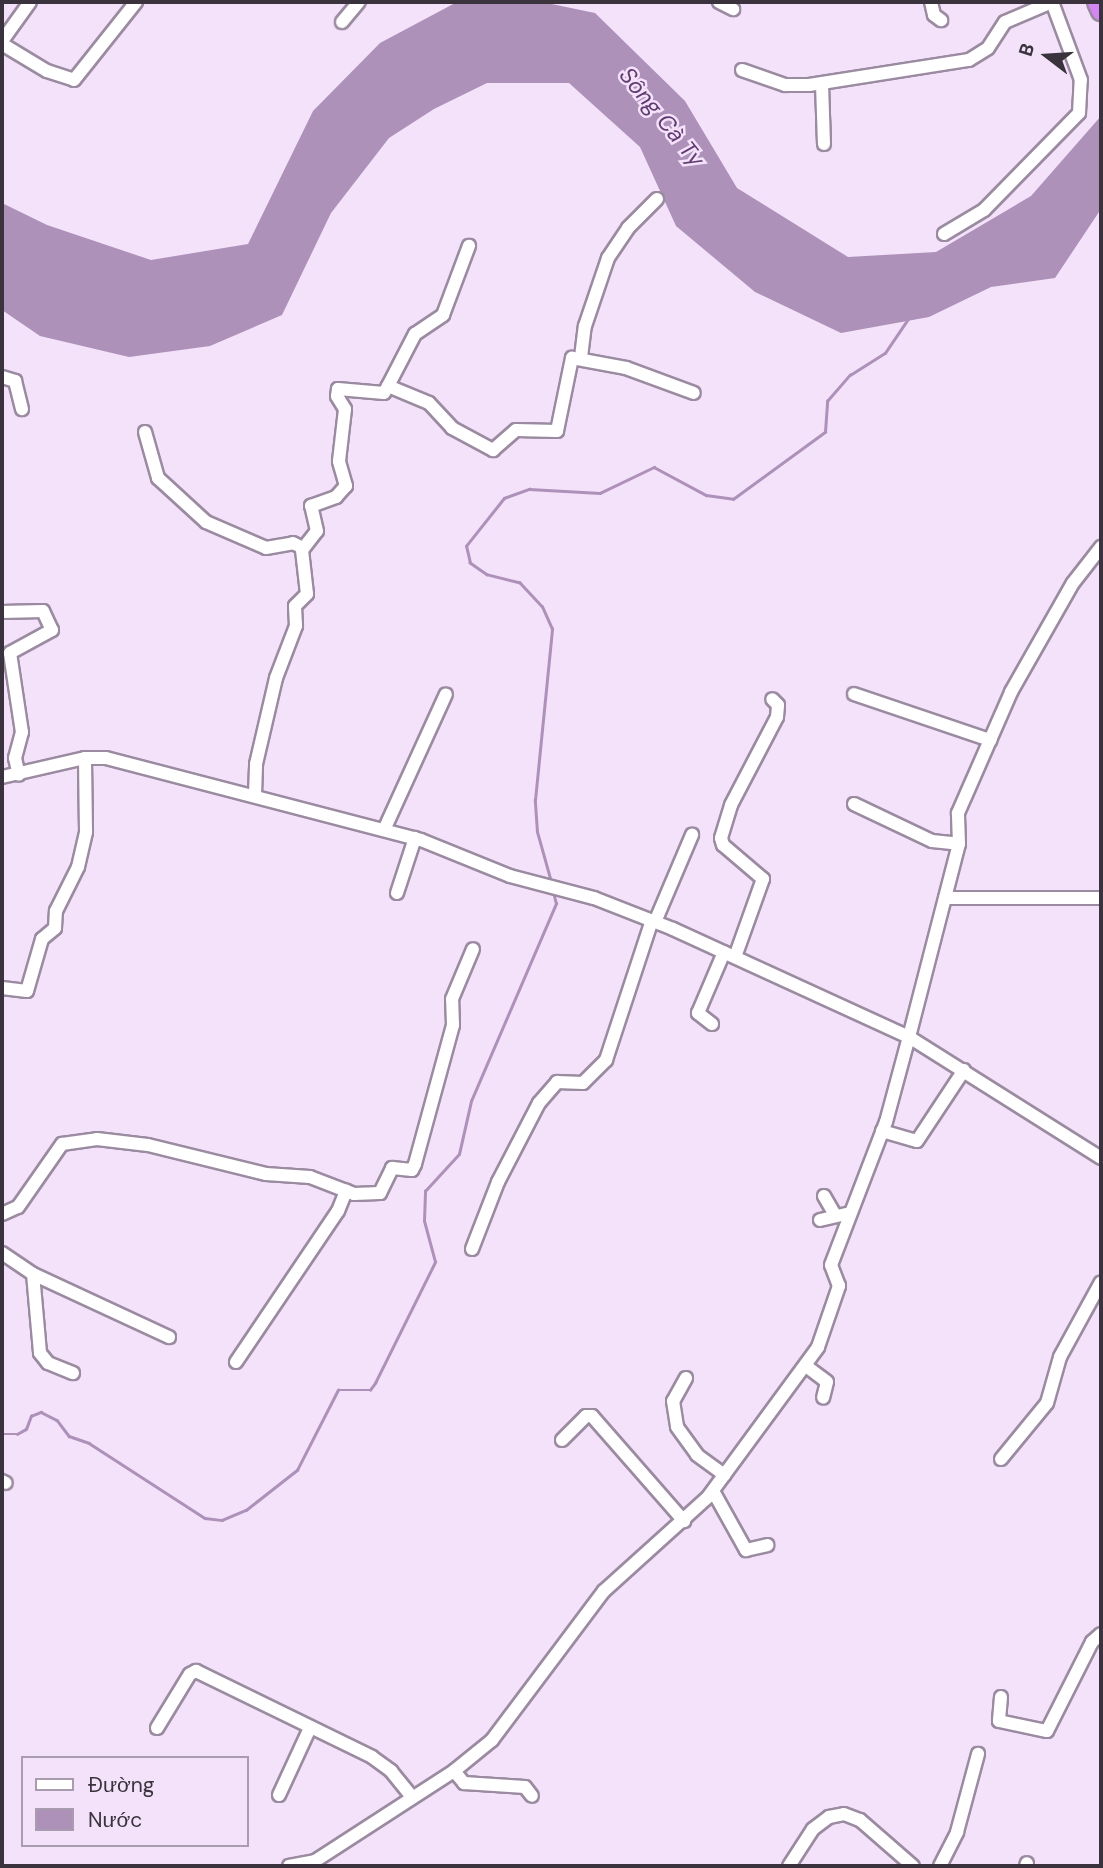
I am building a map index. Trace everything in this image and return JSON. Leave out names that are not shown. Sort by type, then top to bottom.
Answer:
[{"type":"highway","points":[[1097,2],[1101,12]]},
{"type":"street","points":[[30,2],[2,43],[47,71],[74,80],[136,2]]},
{"type":"street","points":[[342,22],[359,2]]},
{"type":"street","points":[[719,2],[733,9]]},
{"type":"street","points":[[931,2],[934,15],[941,20]]},
{"type":"street","points":[[742,70],[785,85],[822,84],[969,60],[988,48],[1005,22],[1052,2],[1081,80],[1079,113],[984,210],[944,234]]},
{"type":"street","points":[[822,84],[824,144]]},
{"type":"street","points":[[581,357],[585,326],[608,258],[628,228],[657,199]]},
{"type":"street","points":[[255,795],[256,764],[276,678],[296,626],[295,606],[307,594],[303,548],[317,531],[313,505],[337,497],[346,486],[339,461],[345,409],[337,390],[384,393],[415,334],[443,315],[469,246]]},
{"type":"street","points":[[388,386],[429,403],[452,428],[493,450],[516,430],[557,431],[568,363],[572,358],[581,357],[626,368],[694,393]]},
{"type":"street","points":[[2,377],[15,381],[22,408]]},
{"type":"street","points":[[145,432],[158,478],[206,522],[266,548],[293,543],[303,548]]},
{"type":"street","points":[[289,1866],[315,1861],[454,1771],[492,1740],[604,1591],[684,1521],[713,1491],[818,1347],[838,1290],[831,1265],[882,1131],[909,1037],[959,844],[958,813],[990,740],[1049,622],[1101,547]]},
{"type":"street","points":[[2,612],[43,611],[52,630],[10,653],[22,732],[15,758],[19,775]]},
{"type":"street","points":[[384,830],[446,694]]},
{"type":"street","points":[[854,694],[990,740]]},
{"type":"street","points":[[712,1024],[698,1013],[729,954],[763,879],[723,845],[721,838],[731,805],[777,717],[778,705],[772,699]]},
{"type":"street","points":[[2,988],[27,991],[41,939],[55,928],[56,911],[78,867],[86,832],[85,758]]},
{"type":"street","points":[[2,777],[85,758],[123,761],[415,838],[510,876],[585,895],[729,954],[909,1037],[1101,1158]]},
{"type":"street","points":[[854,803],[932,841],[959,844]]},
{"type":"street","points":[[472,1250],[498,1182],[539,1103],[557,1082],[583,1083],[606,1060],[653,921],[692,835]]},
{"type":"street","points":[[397,893],[415,838]]},
{"type":"street","points":[[945,898],[1101,898]]},
{"type":"street","points":[[2,1214],[18,1207],[62,1144],[97,1139],[148,1145],[266,1174],[310,1177],[346,1191],[380,1193],[392,1168],[412,1170],[415,1164],[453,1025],[452,999],[473,949]]},
{"type":"street","points":[[882,1131],[917,1141],[964,1070]]},
{"type":"street","points":[[236,1362],[338,1212],[346,1191]]},
{"type":"street","points":[[824,1196],[834,1213]]},
{"type":"street","points":[[820,1220],[834,1213],[850,1213]]},
{"type":"street","points":[[2,1253],[33,1274],[169,1337]]},
{"type":"street","points":[[33,1274],[40,1353],[48,1363],[73,1373]]},
{"type":"street","points":[[1000,1459],[1047,1403],[1060,1357],[1101,1282]]},
{"type":"street","points":[[806,1366],[827,1382],[823,1398]]},
{"type":"street","points":[[686,1378],[673,1401],[677,1427],[697,1455],[725,1475]]},
{"type":"street","points":[[562,1440],[586,1416],[592,1416],[684,1521]]},
{"type":"street","points":[[713,1491],[746,1550],[767,1545]]},
{"type":"street","points":[[1001,1697],[999,1721],[1047,1731],[1092,1642],[1101,1634]]},
{"type":"street","points":[[157,1728],[190,1674],[196,1671],[384,1765],[411,1797]]},
{"type":"street","points":[[279,1794],[310,1728]]},
{"type":"street","points":[[940,1866],[957,1832],[978,1754]]},
{"type":"street","points":[[454,1771],[464,1783],[525,1787],[532,1796]]},
{"type":"street","points":[[790,1866],[813,1829],[830,1817],[844,1814],[860,1820],[913,1866]]},
{"type":"water","name":"Sông Cà Ty","points":[[457,2],[542,2],[595,13],[685,101],[737,188],[848,257],[936,252],[1031,196],[1101,116],[1101,209],[1055,278],[991,287],[929,317],[841,333],[755,292],[676,226],[640,147],[569,83],[487,83],[434,109],[389,138],[331,213],[282,315],[210,346],[129,357],[40,336],[2,310],[2,203],[47,225],[151,260],[248,244],[313,111],[380,43]]},
{"type":"waterway","points":[[551,882],[537,832],[535,800],[552,629],[542,607],[520,583],[487,575],[470,563],[466,546],[504,498],[529,489],[600,493],[654,467],[706,495],[733,499],[825,432],[827,401],[850,375],[885,353],[907,320]]},
{"type":"waterway","points":[[2,1434],[17,1434],[26,1429],[31,1416],[41,1412],[57,1420],[69,1436],[89,1443],[205,1518],[222,1520],[246,1510],[297,1470],[338,1390],[370,1390],[375,1383],[435,1262],[424,1221],[425,1191],[459,1154],[471,1101],[556,904],[553,892]]}]
